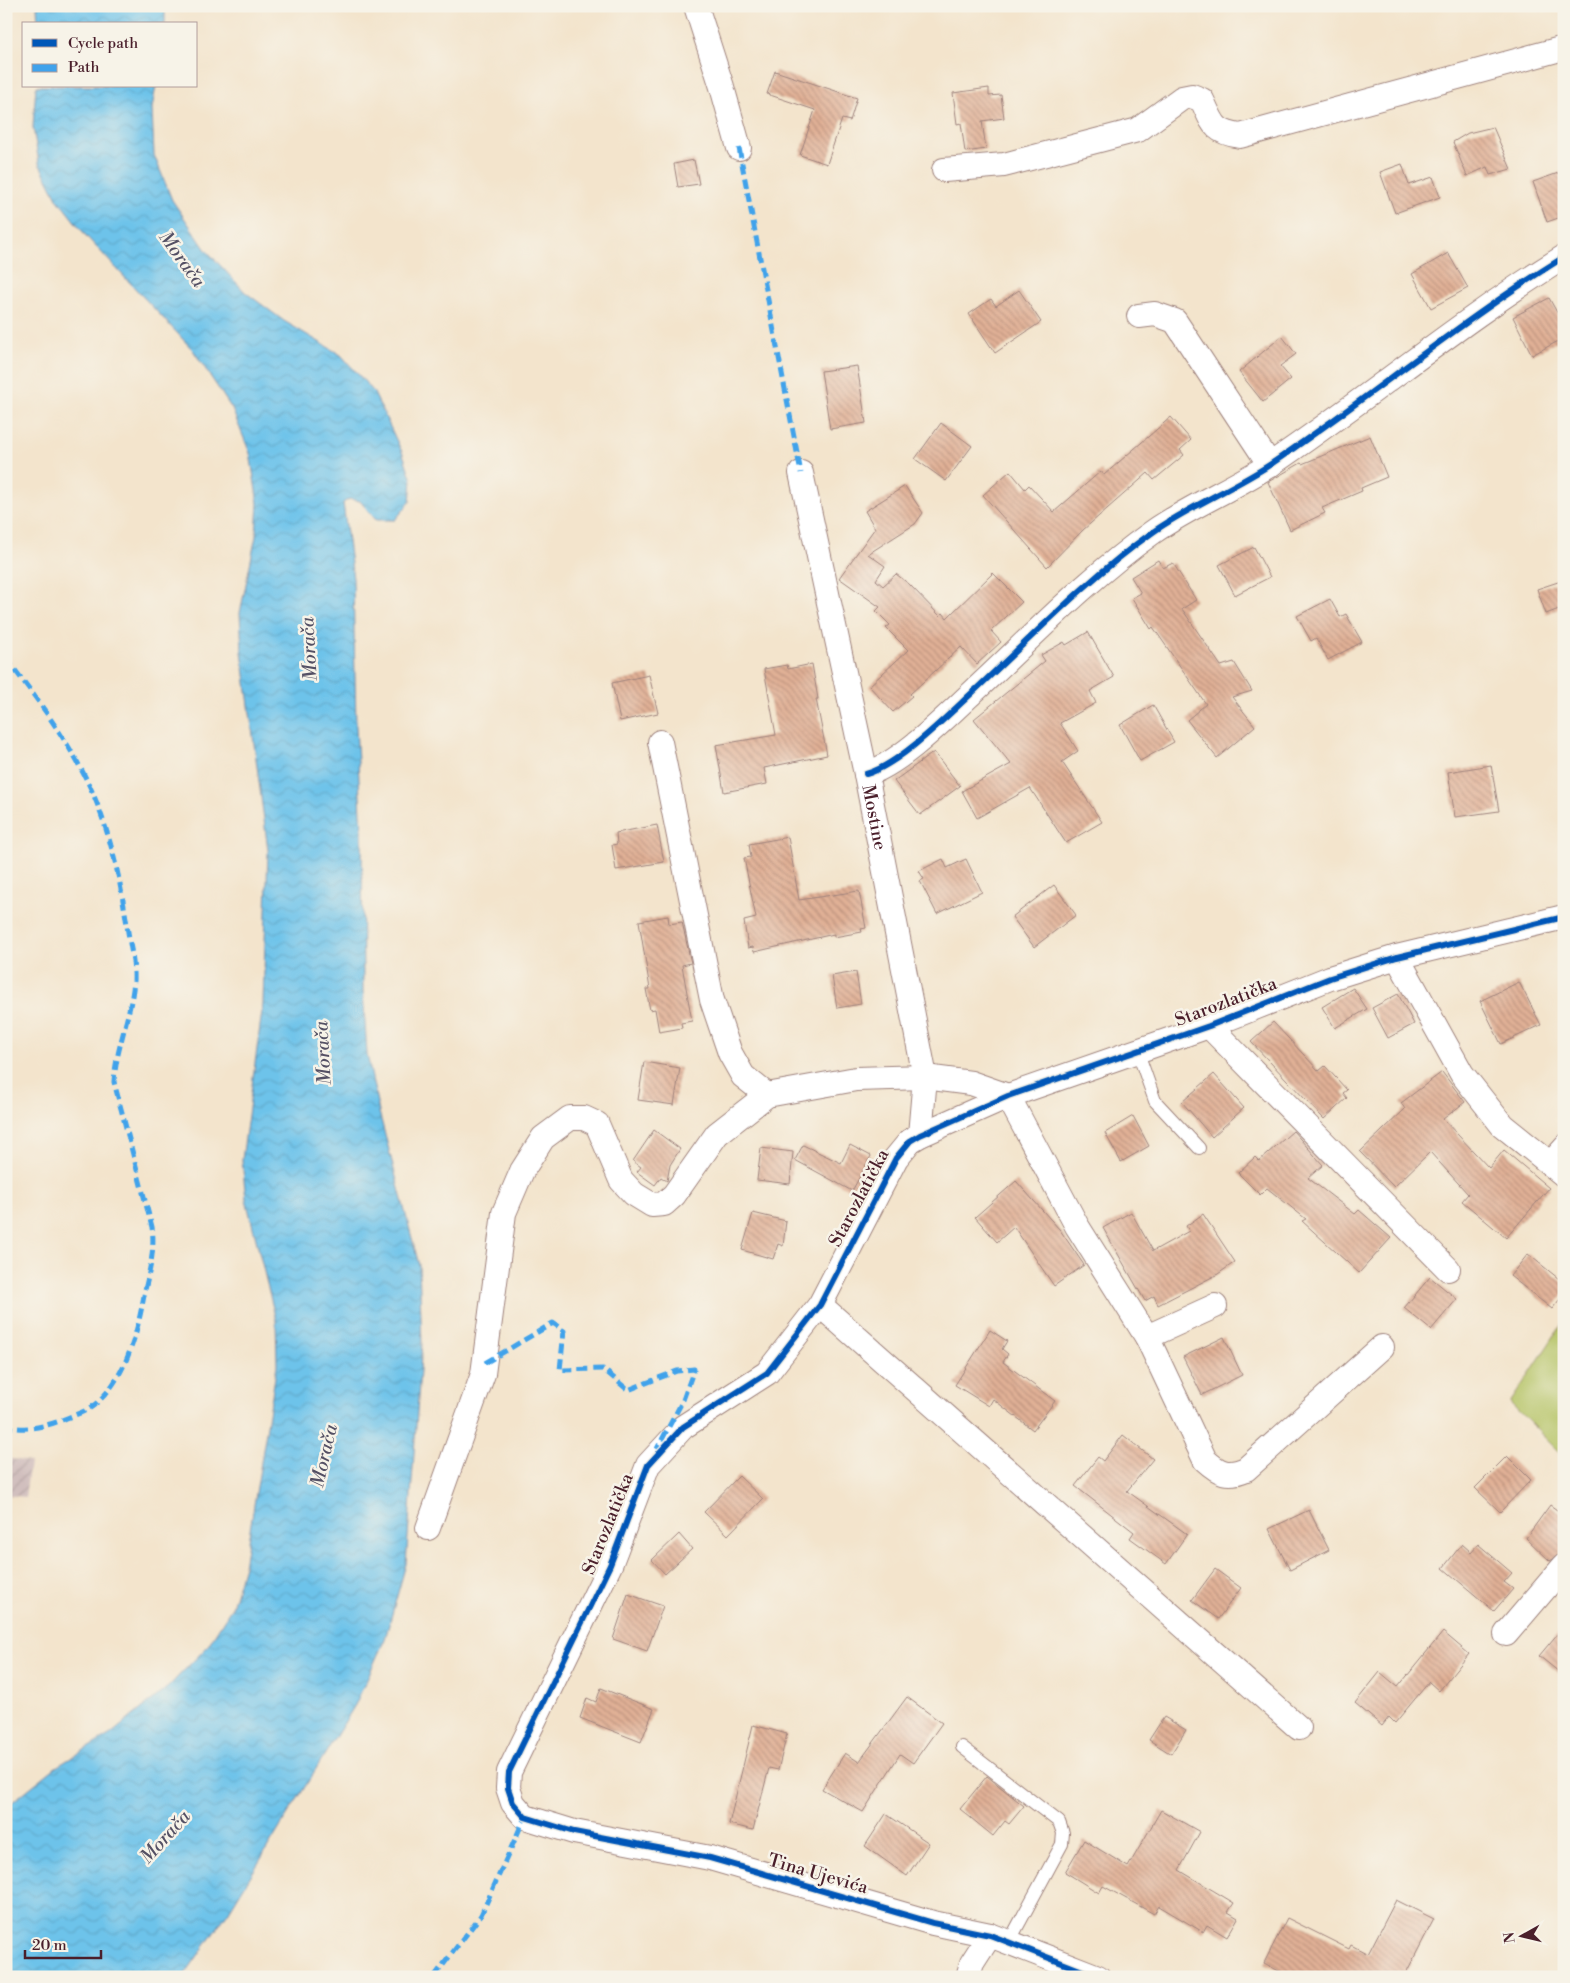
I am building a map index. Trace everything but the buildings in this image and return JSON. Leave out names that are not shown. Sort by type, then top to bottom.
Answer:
[{"type":"street","points":[[696,6],[739,148]]},
{"type":"street","points":[[944,170],[1004,165],[1138,130],[1182,98],[1192,96],[1202,100],[1215,127],[1225,134],[1240,136],[1564,48]]},
{"type":"street","points":[[866,774],[887,765],[945,719],[1079,593],[1154,531],[1270,465],[1401,372],[1505,294],[1564,257]]},
{"type":"street","points":[[1139,316],[1155,314],[1175,321],[1270,465]]},
{"type":"street","name":"Mostine","points":[[801,473],[866,774],[925,1076],[920,1135]]},
{"type":"street","points":[[660,742],[712,1000],[730,1053],[742,1076],[767,1095]]},
{"type":"street","name":"Starozlatička","points":[[525,1817],[513,1803],[508,1788],[509,1772],[610,1565],[648,1465],[683,1427],[767,1373],[820,1305],[896,1158],[910,1141],[1008,1096],[1209,1026],[1305,988],[1397,957],[1564,917]]},
{"type":"street","points":[[1397,957],[1462,1074],[1502,1125],[1555,1168]]},
{"type":"street","points":[[1209,1026],[1448,1269]]},
{"type":"street","points":[[428,1528],[483,1374],[504,1213],[522,1171],[543,1138],[570,1118],[584,1118],[596,1124],[621,1180],[634,1194],[652,1205],[664,1204],[674,1195],[717,1134],[767,1095],[856,1079],[925,1076],[971,1083],[1008,1096],[1077,1226],[1147,1337],[1205,1460],[1214,1468],[1234,1474],[1246,1469],[1382,1347]]},
{"type":"street","points":[[820,1305],[1299,1728]]},
{"type":"street","points":[[1147,1337],[1214,1306]]},
{"type":"street","points":[[1506,1634],[1564,1566]]},
{"type":"street","name":"Tina Ujevića","points":[[525,1817],[574,1832],[710,1858],[933,1923],[1000,1939],[1098,1977]]},
{"type":"street","points":[[968,1977],[972,1963],[1000,1939]]},
{"type":"lane","points":[[1137,1050],[1155,1101],[1199,1148]]},
{"type":"lane","points":[[1555,1168],[1564,1140]]},
{"type":"lane","points":[[962,1747],[1059,1822],[1063,1834],[1062,1844],[1000,1939]]},
{"type":"shaded area","points":[[6,1458],[30,1462],[25,1497],[6,1495]]},
{"type":"green space","points":[[1564,1321],[1564,1457],[1510,1403]]},
{"type":"water","points":[[37,6],[165,6],[165,22],[38,22]]},
{"type":"water","name":"Morača","points":[[36,88],[156,88],[152,108],[154,155],[172,200],[206,250],[245,292],[284,321],[341,355],[373,391],[403,454],[412,480],[410,502],[395,520],[376,520],[360,501],[349,499],[343,503],[353,579],[356,727],[362,831],[363,990],[367,1054],[379,1112],[419,1265],[422,1343],[406,1564],[385,1639],[355,1705],[229,1911],[183,1977],[6,1977],[6,1807],[56,1767],[111,1734],[168,1687],[207,1647],[232,1607],[244,1566],[277,1365],[276,1320],[246,1199],[242,1160],[263,1004],[268,850],[242,652],[240,613],[256,536],[258,503],[250,453],[232,409],[193,350],[87,237],[58,200],[39,163],[33,127]]},
{"type":"marked path","points":[[739,148],[801,473]]},
{"type":"marked path","points":[[6,658],[52,721],[73,754],[98,805],[114,856],[134,974],[130,1006],[115,1069],[114,1082],[152,1227],[153,1243],[139,1321],[129,1353],[123,1368],[105,1395],[90,1408],[55,1422],[27,1428],[6,1426]]},
{"type":"marked path","points":[[485,1363],[553,1323],[564,1331],[560,1370],[603,1369],[628,1390],[677,1371],[694,1369],[683,1400],[657,1449]]},
{"type":"marked path","points":[[434,1977],[481,1915],[525,1817]]},
{"type":"cycle path","points":[[866,774],[893,761],[922,739],[1083,589],[1153,532],[1271,464],[1489,306],[1564,257]]},
{"type":"cycle path","points":[[1098,1977],[990,1935],[933,1923],[710,1858],[574,1832],[525,1817],[513,1803],[508,1788],[509,1772],[610,1565],[648,1465],[683,1427],[767,1373],[820,1305],[896,1158],[910,1141],[1008,1096],[1209,1026],[1330,978],[1397,957],[1564,917]]}]
